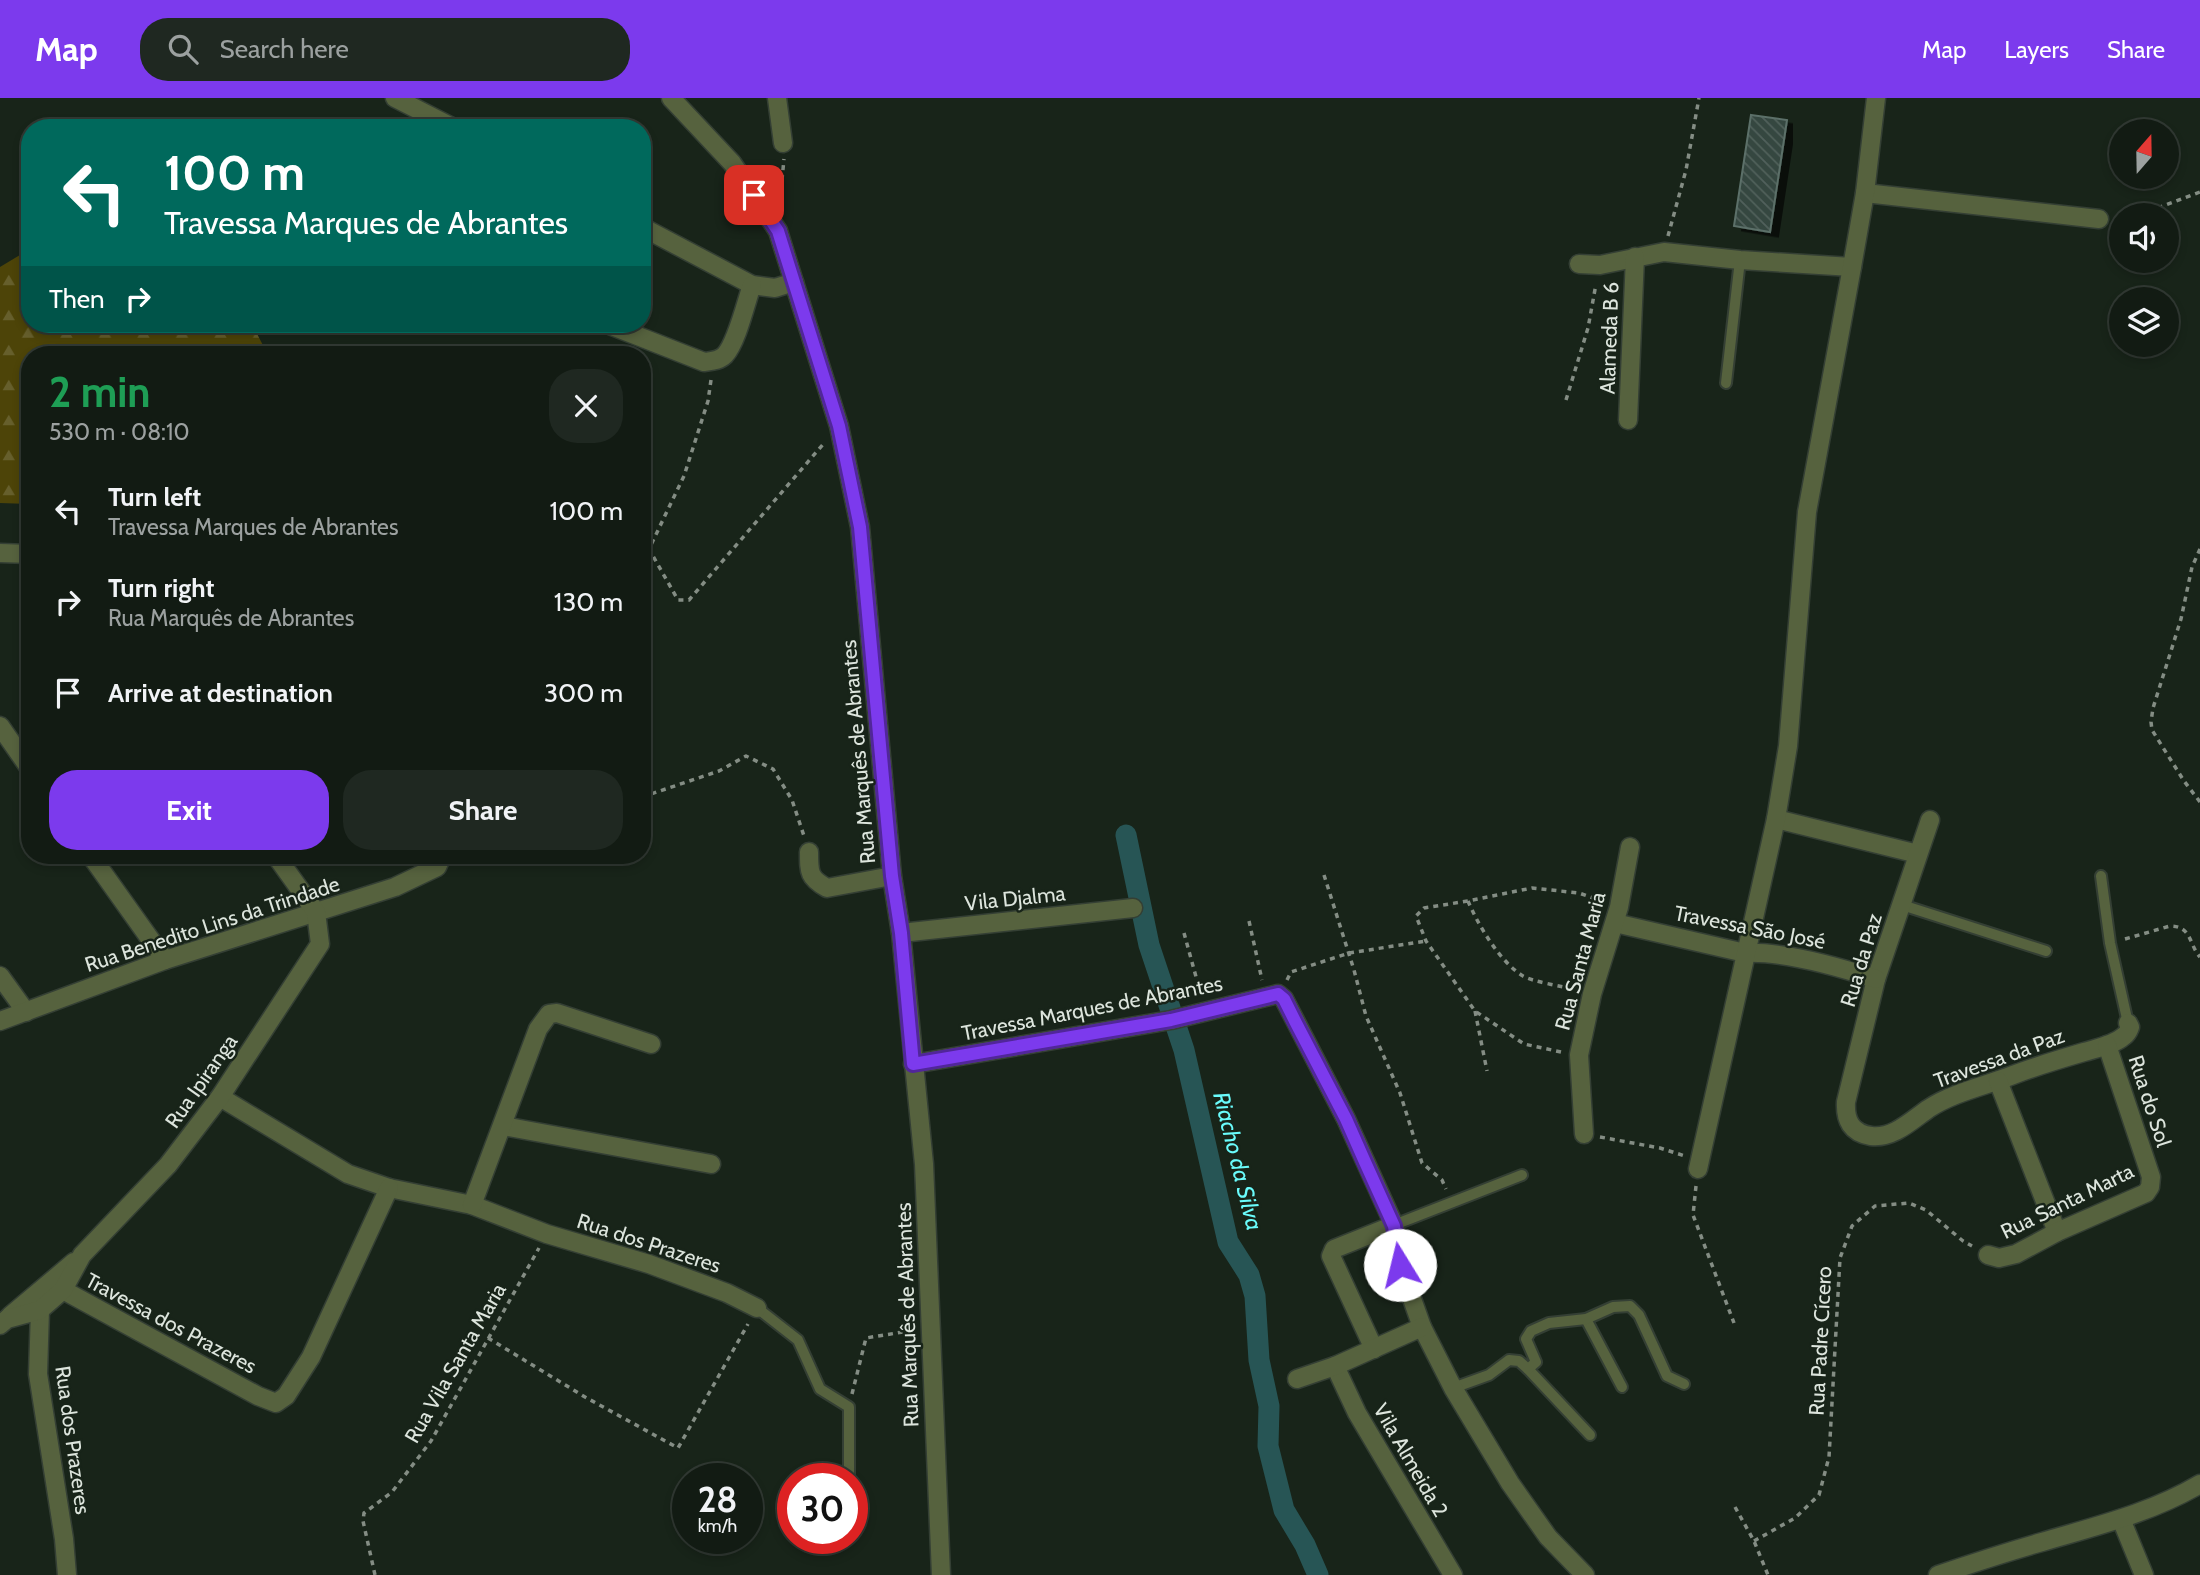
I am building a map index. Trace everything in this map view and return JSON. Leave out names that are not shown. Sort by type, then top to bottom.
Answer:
[{"type":"street","points":[[395,98],[436,119]]},
{"type":"street","name":"Rua Marquês de Abrantes","points":[[671,98],[732,163],[778,231],[839,426],[860,527],[892,876],[901,933],[924,1164],[941,1575]]},
{"type":"street","points":[[777,98],[783,143]]},
{"type":"street","points":[[1698,1169],[1776,819],[1788,746],[1807,512],[1852,267],[1876,98]]},
{"type":"street","points":[[1864,194],[2099,219]]},
{"type":"street","points":[[651,232],[752,285],[775,288],[794,282]]},
{"type":"street","points":[[1579,264],[1600,265],[1664,252],[1852,267]]},
{"type":"street","name":"Alameda B 6","points":[[1628,420],[1635,257]]},
{"type":"street","points":[[630,333],[704,362],[715,361],[725,355],[737,331],[752,285]]},
{"type":"street","points":[[0,553],[21,554]]},
{"type":"street","points":[[0,726],[21,756]]},
{"type":"street","points":[[1776,819],[1918,854]]},
{"type":"street","name":"Rua da Paz","points":[[1845,1116],[1846,1102],[1877,979],[1930,820]]},
{"type":"street","name":"Rua Santa Maria","points":[[1584,1134],[1579,1055],[1592,994],[1617,915],[1630,847]]},
{"type":"street","points":[[809,852],[809,870],[814,881],[827,888],[892,876]]},
{"type":"street","points":[[97,864],[165,960]]},
{"type":"street","points":[[282,864],[316,912]]},
{"type":"street","name":"Rua Benedito Lins da Trindade","points":[[0,1021],[165,960],[395,887],[434,864]]},
{"type":"street","name":"Vila Djalma","points":[[901,933],[1133,908]]},
{"type":"street","name":"Rua Ipiranga","points":[[3,1322],[82,1255],[168,1166],[220,1097],[320,944],[316,912]]},
{"type":"street","name":"Travessa São José","points":[[1617,915],[1745,953],[1763,952],[1877,979]]},
{"type":"street","points":[[0,976],[26,1012]]},
{"type":"street","points":[[1272,995],[1284,999],[1346,1119],[1394,1226],[1400,1265],[1422,1327],[1453,1388],[1525,1505],[1548,1537],[1585,1575]]},
{"type":"street","name":"Travessa Marques de Abrantes","points":[[913,1064],[1171,1020],[1272,995]]},
{"type":"street","points":[[472,1205],[538,1029],[549,1014],[557,1013],[651,1044]]},
{"type":"street","name":"Travessa da Paz","points":[[1845,1116],[1847,1122],[1861,1133],[1880,1136],[1890,1133],[1946,1099],[2028,1069],[2107,1045],[2126,1035],[2130,1027],[2128,1023]]},
{"type":"street","name":"Rua do Sol","points":[[2107,1045],[2149,1171]]},
{"type":"street","points":[[1998,1081],[2057,1232]]},
{"type":"street","name":"Rua dos Prazeres","points":[[220,1097],[348,1174],[390,1188],[472,1205],[547,1234],[649,1264],[727,1293],[757,1308]]},
{"type":"street","points":[[503,1126],[711,1164]]},
{"type":"street","name":"Rua Santa Marta","points":[[1988,1255],[1999,1258],[2016,1254],[2057,1232],[2146,1193],[2151,1182],[2149,1171]]},
{"type":"street","name":"Travessa dos Prazeres","points":[[63,1290],[258,1396],[276,1402],[286,1396],[311,1357],[390,1188]]},
{"type":"street","points":[[1374,1349],[1331,1255],[1334,1250],[1394,1226]]},
{"type":"street","name":"Rua Ipiranga","points":[[3,1322],[40,1310],[63,1290],[82,1255]]},
{"type":"street","name":"Rua dos Prazeres","points":[[40,1310],[38,1374],[64,1539],[67,1575]]},
{"type":"street","points":[[1297,1379],[1335,1366],[1422,1327]]},
{"type":"street","name":"Vila Almeida 2","points":[[1335,1366],[1357,1413],[1450,1574]]},
{"type":"street","points":[[1938,1575],[2121,1519],[2181,1495],[2200,1484]]},
{"type":"street","points":[[2121,1519],[2144,1575]]},
{"type":"lane","points":[[1726,383],[1740,260]]},
{"type":"lane","points":[[2101,876],[2110,943],[2128,1023]]},
{"type":"lane","points":[[1902,905],[2046,951]]},
{"type":"lane","points":[[1394,1226],[1522,1175]]},
{"type":"lane","points":[[1528,1369],[1535,1362],[1526,1339],[1531,1331],[1549,1323],[1586,1319],[1613,1307],[1630,1306],[1639,1315],[1667,1376],[1684,1384]]},
{"type":"lane","name":"Rua dos Prazeres","points":[[757,1308],[798,1340],[820,1390],[849,1407]]},
{"type":"lane","points":[[1586,1319],[1622,1387]]},
{"type":"lane","points":[[1453,1388],[1489,1375],[1509,1360],[1519,1361],[1590,1435]]},
{"type":"lane","points":[[849,1407],[849,1463]]},
{"type":"path","points":[[1664,252],[1686,170],[1699,98]]},
{"type":"path","points":[[778,231],[783,143]]},
{"type":"path","points":[[2171,203],[2200,192]]},
{"type":"path","points":[[1566,400],[1588,328],[1600,265]]},
{"type":"path","points":[[651,545],[684,476],[708,401],[715,361]]},
{"type":"path","points":[[651,553],[678,600],[689,600],[807,465]]},
{"type":"path","points":[[2200,549],[2192,567],[2151,722],[2152,730],[2200,802]]},
{"type":"path","points":[[651,794],[719,771],[746,756],[773,769],[792,800],[809,852]]},
{"type":"path","points":[[1324,875],[1366,1016],[1399,1093],[1422,1163],[1442,1180],[1452,1204]]},
{"type":"path","points":[[1579,1055],[1524,1044],[1475,1011],[1426,941],[1416,916],[1424,908],[1532,888],[1578,893],[1617,915]]},
{"type":"path","points":[[1468,901],[1500,955],[1523,976],[1592,994]]},
{"type":"path","points":[[1249,921],[1272,995]]},
{"type":"path","points":[[2110,943],[2178,926],[2190,936],[2194,951],[2200,957]]},
{"type":"path","points":[[1184,933],[1201,1012]]},
{"type":"path","points":[[1272,995],[1291,972],[1349,953],[1426,941]]},
{"type":"path","points":[[1475,1011],[1487,1071]]},
{"type":"path","points":[[1584,1134],[1660,1148],[1685,1156],[1698,1169],[1693,1215],[1734,1323]]},
{"type":"path","name":"Rua Padre Cícero","points":[[1754,1541],[1795,1518],[1819,1495],[1829,1457],[1840,1258],[1852,1226],[1875,1206],[1909,1203],[1926,1210],[1963,1241],[1988,1255]]},
{"type":"path","name":"Rua Vila Santa Maria","points":[[375,1575],[363,1521],[365,1513],[391,1492],[431,1441],[547,1234]]},
{"type":"path","points":[[488,1338],[585,1397],[678,1448],[757,1308]]},
{"type":"path","points":[[849,1407],[866,1338],[930,1328]]},
{"type":"path","points":[[1735,1507],[1754,1541],[1768,1575]]},
{"type":"green space","points":[[21,254],[21,333],[257,333],[263,346],[21,346],[21,504],[0,503],[0,267]]},
{"type":"building","points":[[1751,115],[1787,120],[1770,232],[1734,226]]},
{"type":"waterway","name":"Riacho da Silva","points":[[1126,835],[1149,945],[1184,1050],[1228,1242],[1249,1275],[1255,1296],[1259,1360],[1269,1406],[1268,1446],[1284,1510],[1305,1545],[1318,1575]]},
{"type":"route","points":[[754,195],[778,231],[839,426],[860,527],[892,876],[901,933],[913,1064],[1171,1020],[1278,994],[1284,999],[1346,1119],[1394,1226],[1400,1265]]}]
